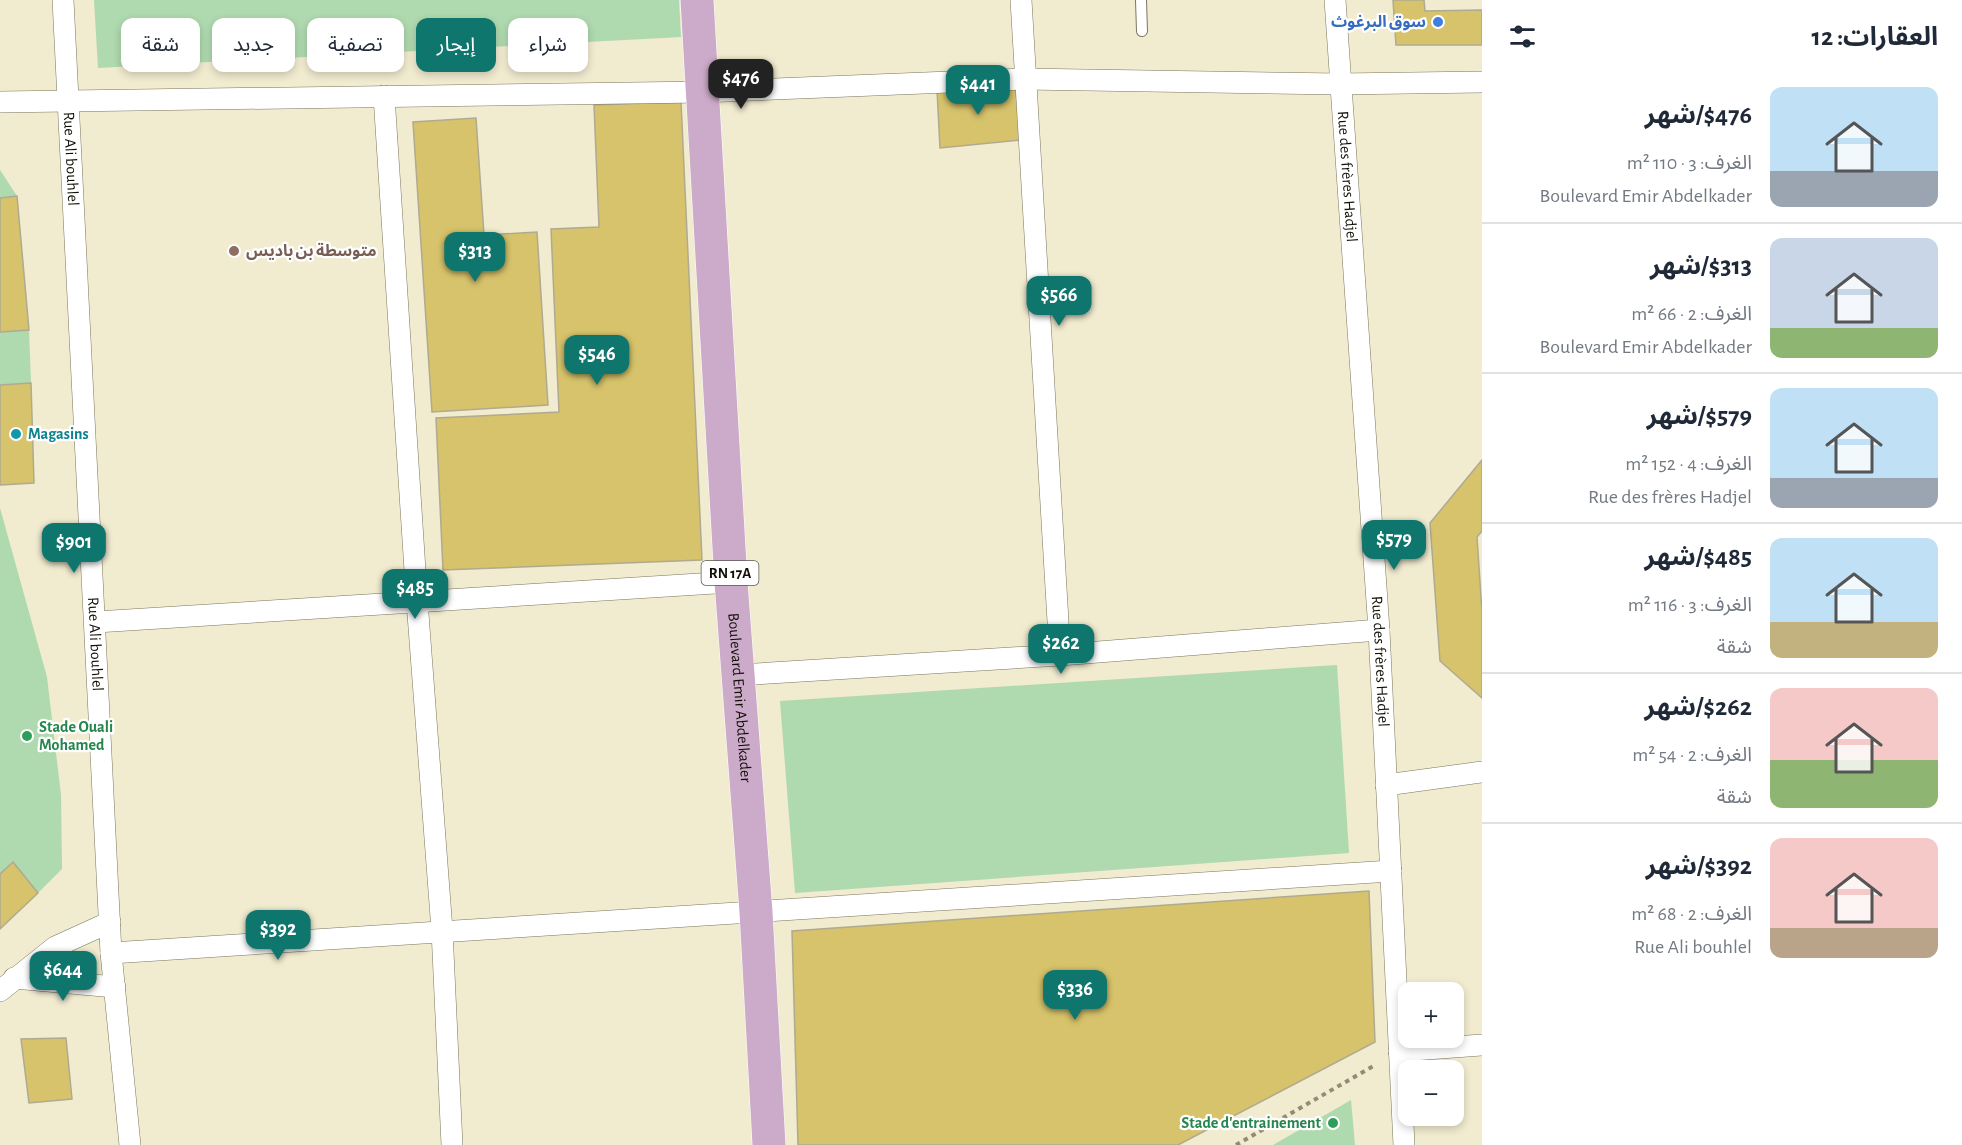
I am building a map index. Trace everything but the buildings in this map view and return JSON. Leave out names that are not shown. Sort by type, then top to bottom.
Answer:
[{"type":"main road","name":"Boulevard Emir Abdelkader","points":[[697,0],[731,582],[756,912],[769,1145]]},
{"type":"street","name":"Rue Ali bouhlel","points":[[63,0],[111,953],[130,1145]]},
{"type":"street","points":[[1021,0],[1060,655]]},
{"type":"street","name":"Rue des frères Hadjel","points":[[1335,0],[1338,84],[1379,630],[1404,1145]]},
{"type":"street","points":[[0,102],[702,92],[1024,79],[1338,84],[1482,82]]},
{"type":"street","points":[[384,96],[417,601],[442,930],[452,1145]]},
{"type":"street","points":[[96,622],[731,582]]},
{"type":"street","points":[[739,675],[1060,655],[1379,630]]},
{"type":"street","points":[[1386,785],[1482,772]]},
{"type":"street","points":[[111,953],[1391,871]]},
{"type":"street","points":[[7,984],[55,947],[110,922]]},
{"type":"street","points":[[7,984],[115,987]]},
{"type":"street","points":[[1399,1051],[1482,1045]]},
{"type":"lane","points":[[1141,0],[1142,31]]},
{"type":"path","points":[[1236,1145],[1399,1051]]},
{"type":"green space","points":[[94,0],[679,0],[681,37],[588,42],[588,18],[508,18],[508,46],[496,47],[496,18],[416,18],[416,51],[404,52],[404,18],[307,18],[307,57],[295,58],[295,18],[212,18],[212,62],[200,63],[200,18],[121,18],[121,67],[98,68]]},
{"type":"green space","points":[[0,170],[17,196],[0,198]]},
{"type":"green space","points":[[29,330],[31,383],[0,385],[0,332]]},
{"type":"green space","name":"Stade Ouali Mohamed","points":[[0,508],[47,677],[61,795],[62,869],[38,893],[13,862],[0,874]]},
{"type":"green space","points":[[1337,665],[1349,853],[795,893],[780,701]]},
{"type":"green space","name":"Stade d'entrainement","points":[[1351,1100],[1355,1145],[1273,1145]]},
{"type":"place","name":"سوق البرغوث","points":[[1438,22]]},
{"type":"place","name":"متوسطة بن باديس","points":[[234,251]]},
{"type":"place","name":"Magasins","points":[[16,434]]},
{"type":"place","name":"Stade Ouali Mohamed","points":[[27,736]]},
{"type":"place","name":"Stade d'entrainement","points":[[1333,1123]]}]
